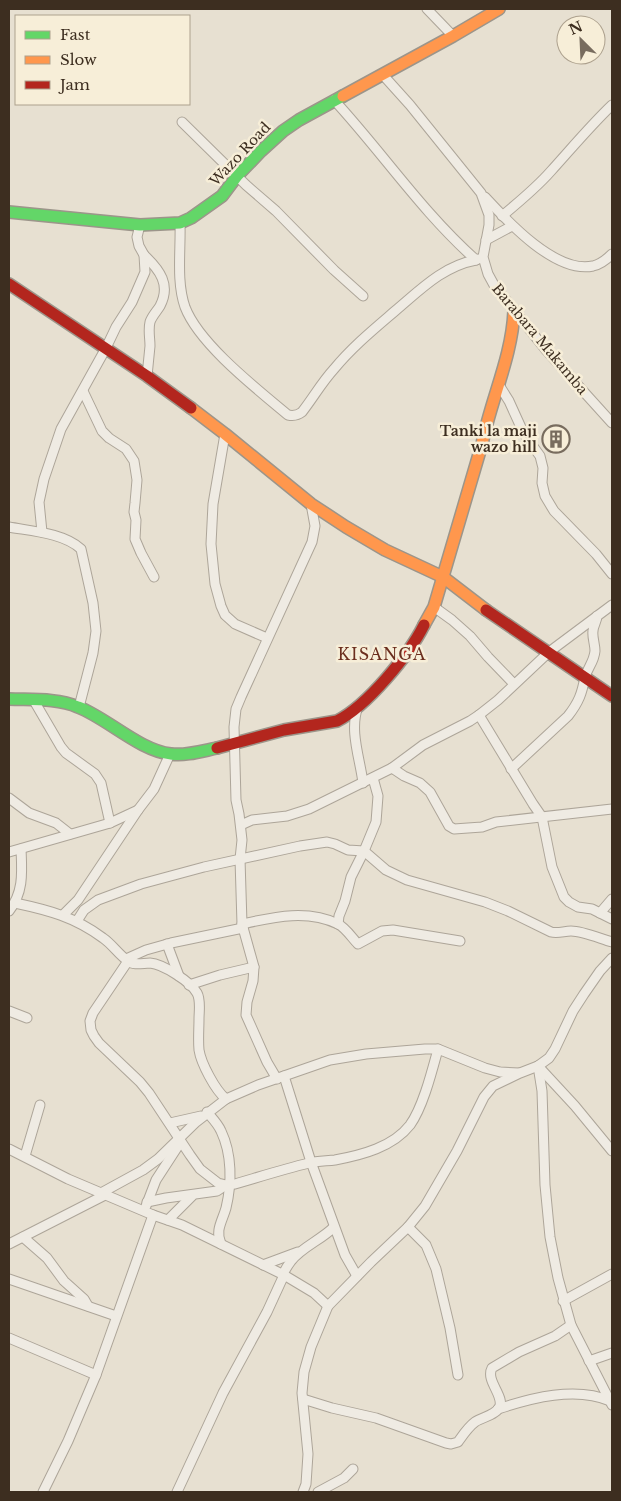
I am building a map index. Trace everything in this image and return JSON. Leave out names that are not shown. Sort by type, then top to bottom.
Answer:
[{"type":"street","points":[[427,9],[453,36]]},
{"type":"street","name":"Wazo Road","points":[[9,212],[140,225],[180,223],[191,218],[222,196],[237,176],[283,130],[499,9]]},
{"type":"street","name":"Barabara Makamba","points":[[383,75],[482,193],[489,215],[486,240],[479,258],[494,285],[566,373],[612,423]]},
{"type":"street","points":[[180,223],[182,291],[185,306],[192,321],[214,349],[230,365],[288,415],[295,416],[302,412],[333,369],[373,330],[443,272],[479,258],[419,202],[357,125],[334,100]]},
{"type":"street","points":[[502,216],[550,173],[584,133],[612,105]]},
{"type":"street","points":[[182,122],[363,296]]},
{"type":"street","points":[[482,193],[512,226],[554,258],[585,267],[595,266],[612,254]]},
{"type":"street","points":[[140,225],[137,237],[139,246],[161,275],[165,288],[165,297],[149,325],[150,346],[147,376]]},
{"type":"street","points":[[486,240],[512,226]]},
{"type":"street","points":[[42,532],[39,502],[44,478],[61,428],[83,391],[116,327],[132,302],[145,272],[144,255]]},
{"type":"street","points":[[9,284],[147,376],[225,434],[311,504],[346,528],[385,550],[443,577],[479,605],[612,696]]},
{"type":"street","points":[[9,699],[55,700],[79,707],[152,749],[170,754],[188,754],[284,730],[337,722],[343,718],[358,706],[396,668],[421,632],[434,607],[486,425],[500,385],[510,344],[514,311]]},
{"type":"street","points":[[500,385],[524,434],[540,456],[545,496],[554,511],[596,554],[612,574]]},
{"type":"street","points":[[83,391],[102,431],[108,438],[126,449],[134,461],[137,480],[134,512],[136,520],[135,539],[154,577]]},
{"type":"street","points":[[225,434],[213,504],[212,544],[215,584],[220,606],[225,615],[235,624],[267,638]]},
{"type":"street","points":[[311,504],[315,526],[312,542],[236,710],[234,727],[236,800],[241,825],[240,859],[243,926],[254,967],[246,1015],[267,1062],[281,1078],[334,1227],[345,1255],[357,1276]]},
{"type":"street","points":[[9,527],[42,532],[77,545],[83,554],[93,603],[96,631],[93,653],[79,707]]},
{"type":"street","points":[[241,825],[252,820],[287,816],[310,809],[392,768],[423,745],[479,715],[549,652],[612,605]]},
{"type":"street","points":[[434,607],[470,636],[514,684]]},
{"type":"street","points":[[511,769],[568,716],[576,706],[582,695],[585,677],[593,663],[595,646],[592,632],[598,619],[597,616]]},
{"type":"street","points":[[33,699],[61,747],[66,753],[95,774],[101,783],[110,823]]},
{"type":"street","points":[[358,706],[354,716],[354,734],[362,783]]},
{"type":"street","points":[[479,715],[542,817],[552,868],[564,897],[578,907],[600,913],[612,919]]},
{"type":"street","points":[[63,915],[78,900],[138,810],[154,790],[170,754]]},
{"type":"street","points":[[392,768],[420,783],[430,792],[449,826],[454,829],[482,827],[496,822],[612,809]]},
{"type":"street","points":[[338,924],[351,877],[376,822],[378,796],[373,778]]},
{"type":"street","points":[[9,798],[29,812],[56,823],[70,834]]},
{"type":"street","points":[[9,852],[110,823],[138,810]]},
{"type":"street","points":[[77,920],[84,910],[98,900],[141,884],[240,859],[327,842],[348,850],[364,851],[386,870],[407,880],[486,902],[554,933],[571,931],[612,942]]},
{"type":"street","points":[[9,911],[19,896],[21,887],[21,849]]},
{"type":"street","points":[[600,913],[612,899]]},
{"type":"street","points":[[15,903],[77,920],[104,938],[127,960],[134,964],[157,964],[166,967],[190,985],[196,991],[200,1002],[199,1051],[215,1087],[226,1099]]},
{"type":"street","points":[[228,1185],[218,1183],[200,1169],[140,1082],[100,1043],[91,1030],[90,1021],[93,1013],[127,960],[146,950],[167,944],[282,916],[299,915],[318,917],[338,924],[358,944],[382,931],[393,930],[460,941]]},
{"type":"street","points":[[167,944],[179,976]]},
{"type":"street","points":[[303,1492],[306,1484],[308,1454],[303,1380],[311,1347],[328,1306],[408,1227],[425,1206],[436,1191],[472,1124],[484,1097],[493,1086],[538,1066],[548,1058],[555,1049],[569,1019],[584,994],[612,958]]},
{"type":"street","points":[[190,985],[220,975],[254,967]]},
{"type":"street","points":[[9,1011],[27,1018]]},
{"type":"street","points":[[9,1244],[103,1194],[143,1170],[180,1140],[205,1114],[226,1099],[330,1060],[383,1052],[438,1049],[485,1068],[500,1072],[520,1073]]},
{"type":"street","points":[[148,1209],[172,1197],[217,1191],[228,1185],[311,1162],[336,1160],[376,1150],[396,1139],[410,1125],[417,1112],[438,1049]]},
{"type":"street","points":[[538,1066],[611,1147]]},
{"type":"street","points":[[538,1066],[542,1091],[547,1207],[552,1246],[563,1301],[571,1325],[611,1403]]},
{"type":"street","points":[[25,1156],[40,1105]]},
{"type":"street","points":[[170,1123],[205,1114]]},
{"type":"street","points":[[205,1114],[220,1129],[229,1160],[227,1204],[223,1220],[218,1229],[218,1237],[221,1244]]},
{"type":"street","points":[[43,1492],[68,1441],[96,1375],[116,1316],[156,1180],[180,1140]]},
{"type":"street","points":[[9,1149],[68,1179],[103,1194],[148,1209],[221,1244],[283,1275],[314,1294],[328,1306]]},
{"type":"street","points":[[168,1220],[193,1195]]},
{"type":"street","points":[[177,1492],[223,1392],[267,1312],[283,1275],[292,1260],[334,1227]]},
{"type":"street","points":[[408,1227],[426,1245],[436,1269],[450,1328],[458,1375]]},
{"type":"street","points":[[23,1237],[47,1258],[64,1281],[84,1299],[88,1306]]},
{"type":"street","points":[[263,1265],[302,1251]]},
{"type":"street","points":[[563,1301],[612,1274]]},
{"type":"street","points":[[9,1280],[116,1316]]},
{"type":"street","points":[[498,1409],[500,1404],[490,1375],[492,1368],[519,1352],[555,1336],[571,1325]]},
{"type":"street","points":[[9,1338],[96,1375]]},
{"type":"street","points":[[589,1361],[612,1354]]},
{"type":"street","points":[[303,1399],[376,1418],[451,1444],[458,1442],[473,1423],[494,1413],[498,1409],[530,1399],[557,1395],[596,1397],[611,1403]]},
{"type":"street","points":[[318,1492],[344,1478],[353,1470]]},
{"type":"traffic: fast","points":[[9,212],[140,225],[180,223],[191,218],[222,196],[237,176],[283,131],[343,96]]},
{"type":"traffic: fast","points":[[9,699],[44,700],[70,704],[89,712],[136,741],[159,752],[182,754],[217,748]]},
{"type":"traffic: slow","points":[[343,96],[499,9]]},
{"type":"traffic: slow","points":[[424,625],[434,607],[482,444],[509,345],[514,311]]},
{"type":"traffic: slow","points":[[191,408],[311,504],[385,550],[443,577],[486,610]]},
{"type":"traffic: jam","points":[[9,284],[147,376],[191,408]]},
{"type":"traffic: jam","points":[[486,610],[612,696]]},
{"type":"traffic: jam","points":[[217,748],[284,730],[337,721],[349,714],[374,692],[398,665],[424,625]]},
{"type":"place","name":"Tanki la maji wazo hill","points":[[556,439]]},
{"type":"district","name":"KISANGA","points":[[382,654]]}]
